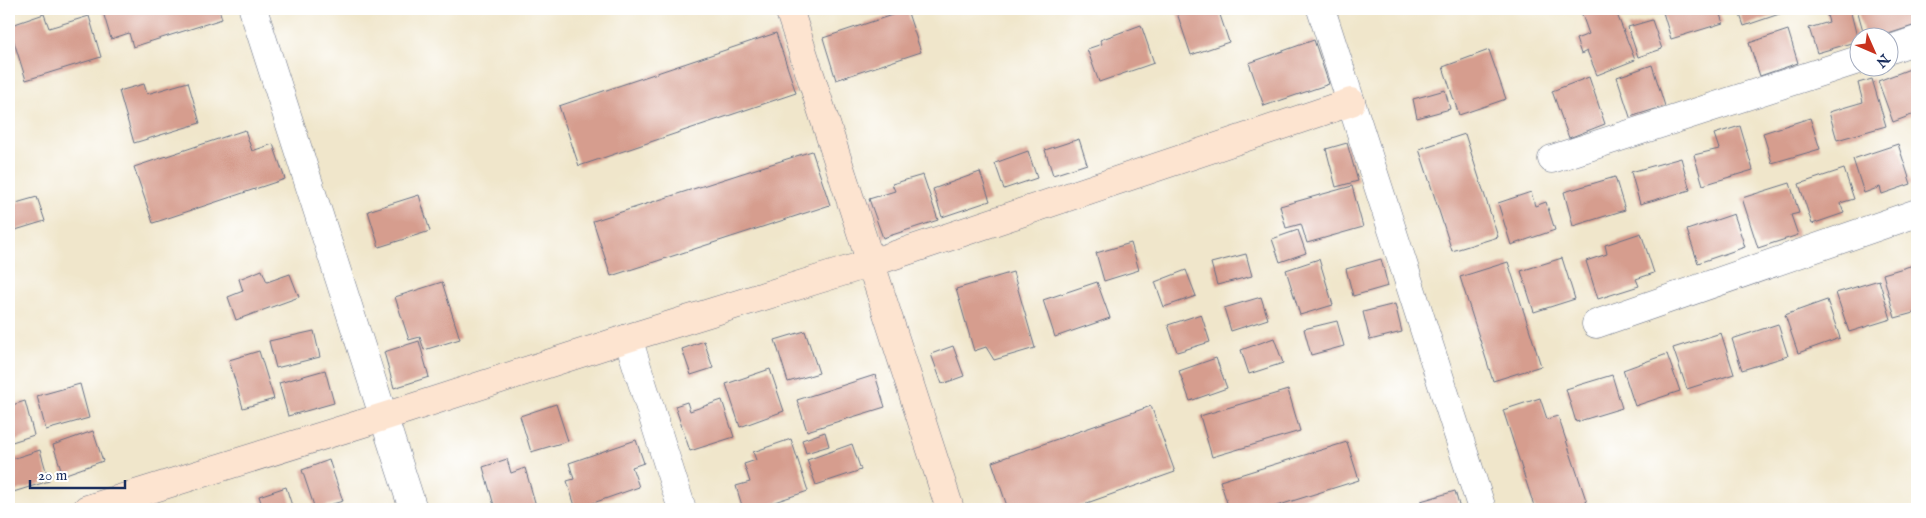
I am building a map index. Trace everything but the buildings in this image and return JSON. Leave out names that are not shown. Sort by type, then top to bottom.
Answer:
[{"type":"street","points":[[253,9],[413,509]]},
{"type":"street","points":[[789,9],[950,509]]},
{"type":"street","points":[[1322,9],[1482,509]]},
{"type":"street","points":[[1898,47],[1917,40]]},
{"type":"street","points":[[1552,159],[1848,63]]},
{"type":"street","points":[[87,509],[871,263],[1351,102]]},
{"type":"street","points":[[1596,324],[1917,213]]},
{"type":"street","points":[[628,338],[682,509]]}]
